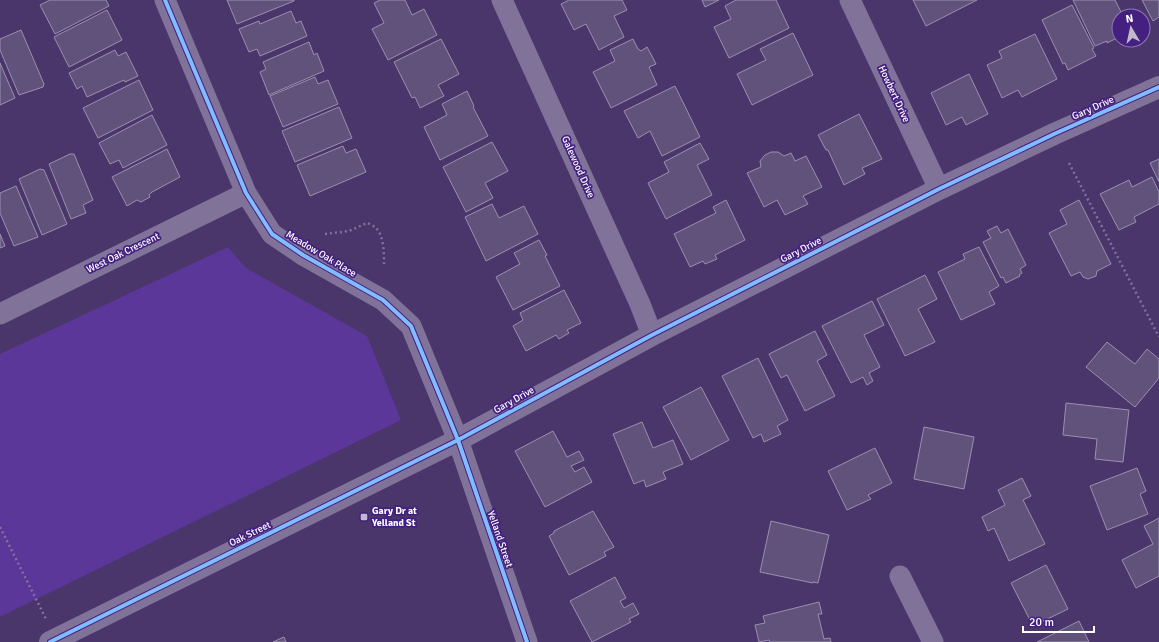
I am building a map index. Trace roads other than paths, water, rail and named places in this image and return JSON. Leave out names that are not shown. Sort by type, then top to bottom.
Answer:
[{"type":"street","name":"Meadow Oak Place","points":[[165,0],[246,193],[272,234],[303,255],[383,300],[410,326],[458,440]]},
{"type":"street","name":"Galewood Drive","points":[[502,0],[640,304],[652,335]]},
{"type":"street","name":"Howbert Drive","points":[[850,0],[939,189]]},
{"type":"street","name":"Gary Drive","points":[[458,440],[652,335],[939,189],[1054,134],[1159,87]]},
{"type":"street","name":"West Oak Crescent","points":[[0,314],[246,193]]},
{"type":"street","name":"Oak Street","points":[[54,640],[458,440]]},
{"type":"street","name":"Yelland Street","points":[[458,440],[527,642]]},
{"type":"street","points":[[900,576],[933,642]]},
{"type":"place","name":"Gary Dr at Yelland St","points":[[364,517]]}]
